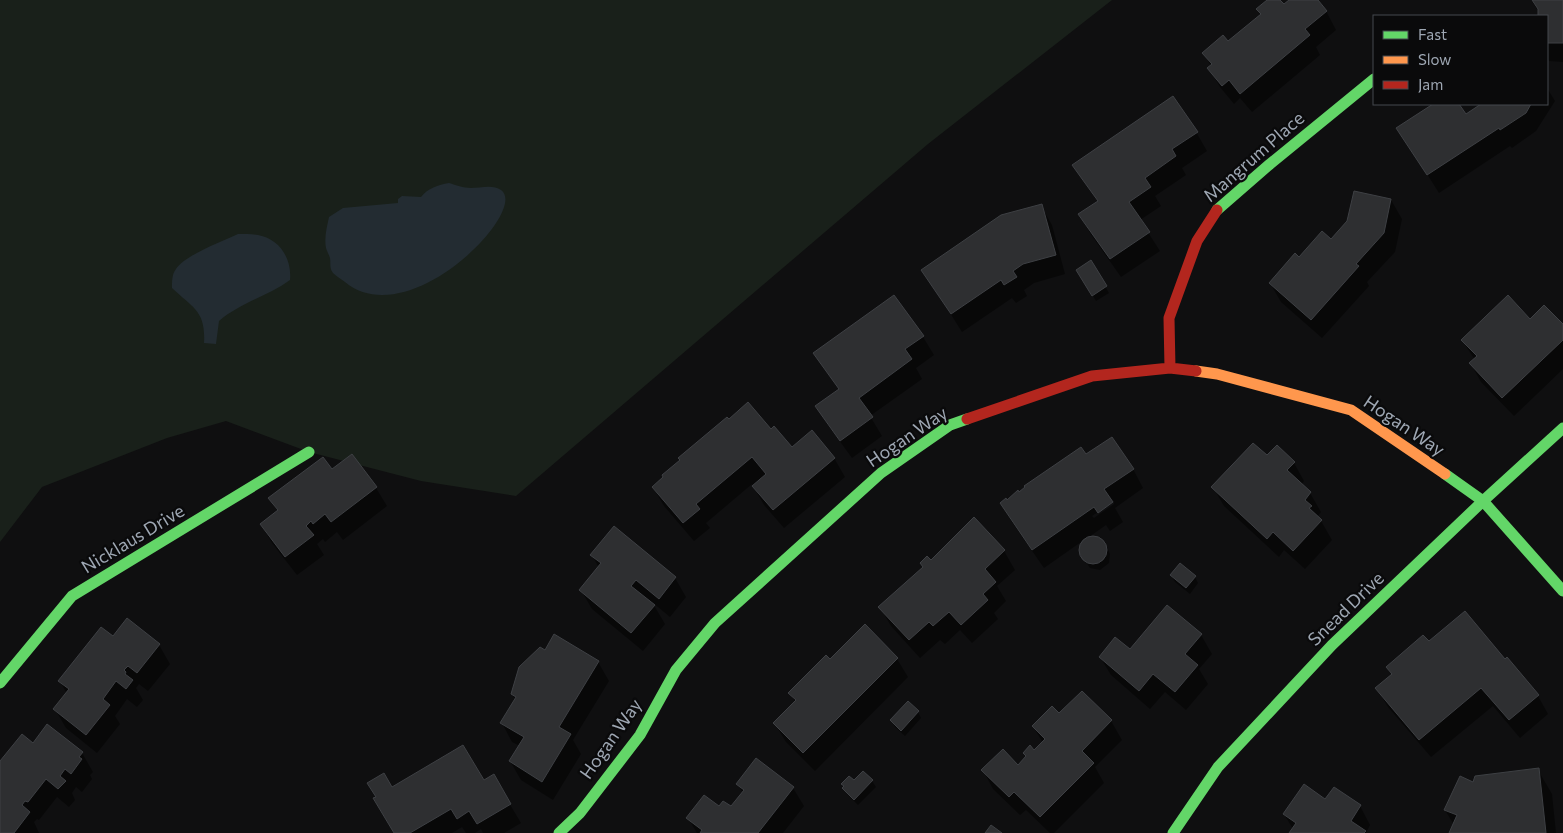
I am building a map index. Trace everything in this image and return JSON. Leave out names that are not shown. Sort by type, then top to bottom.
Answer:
[{"type":"street","name":"Mangrum Place","points":[[1170,368],[1169,318],[1197,241],[1219,207],[1373,80]]},
{"type":"street","name":"Hogan Way","points":[[559,833],[580,813],[640,736],[676,670],[715,623],[881,473],[950,425],[1092,376],[1170,368],[1217,374],[1351,410],[1483,501],[1563,591]]},
{"type":"street","name":"Snead Drive","points":[[1173,833],[1218,767],[1332,645],[1483,501],[1563,428]]},
{"type":"street","name":"Nicklaus Drive","points":[[0,684],[72,596],[309,452]]},
{"type":"shaded area","points":[[0,0],[1112,0],[928,144],[516,496],[421,481],[309,452],[226,421],[167,438],[42,487],[0,542]]},
{"type":"shaded area","points":[[449,183],[468,188],[498,188],[501,190],[505,202],[498,220],[481,242],[458,263],[430,281],[400,293],[371,294],[345,282],[333,273],[325,244],[329,217],[343,208],[398,203],[398,199],[402,196],[421,197],[433,187]]},
{"type":"shaded area","points":[[238,234],[266,237],[278,245],[287,258],[290,280],[227,315],[219,321],[216,344],[204,343],[203,324],[200,317],[197,311],[172,288],[173,275],[176,269],[187,259]]},
{"type":"building","points":[[1267,0],[1280,0],[1284,4],[1289,0],[1318,0],[1327,11],[1305,29],[1310,35],[1240,94],[1229,80],[1222,86],[1207,68],[1212,64],[1202,53],[1223,35],[1228,41],[1261,14],[1256,9]]},
{"type":"building","points":[[1532,0],[1563,0],[1563,43],[1548,43],[1548,15],[1538,15],[1538,9]]},
{"type":"building","points":[[1173,96],[1198,132],[1172,149],[1176,156],[1145,178],[1151,187],[1129,202],[1150,232],[1110,259],[1078,214],[1098,201],[1072,165]]},
{"type":"building","points":[[1431,105],[1460,105],[1466,114],[1480,105],[1530,105],[1526,113],[1500,130],[1499,128],[1427,175],[1396,128]]},
{"type":"building","points":[[1354,191],[1391,199],[1384,233],[1356,264],[1359,266],[1311,320],[1269,283],[1295,253],[1299,257],[1322,231],[1331,239],[1347,221]]},
{"type":"building","points":[[1042,204],[1056,255],[1023,264],[1013,271],[1017,277],[1004,285],[1001,280],[951,314],[921,270],[1001,215]]},
{"type":"building","points":[[1091,260],[1107,286],[1092,296],[1076,270]]},
{"type":"building","points":[[894,295],[924,336],[905,349],[912,359],[859,398],[873,417],[840,441],[815,406],[839,389],[813,353]]},
{"type":"building","points":[[1508,295],[1530,319],[1544,305],[1563,324],[1563,340],[1502,398],[1469,363],[1477,356],[1461,340]]},
{"type":"building","points":[[748,402],[771,429],[774,426],[792,447],[812,430],[835,458],[773,510],[752,486],[766,474],[752,457],[696,504],[700,509],[683,523],[652,487],[663,477],[662,475],[680,460],[678,458]]},
{"type":"building","points":[[1112,437],[1134,469],[1104,489],[1113,502],[1098,513],[1094,507],[1032,550],[1000,503],[1006,498],[1007,500],[1018,490],[1019,492],[1024,486],[1081,447],[1086,454]]},
{"type":"building","points":[[1253,443],[1267,455],[1277,445],[1295,462],[1287,470],[1311,492],[1305,500],[1312,506],[1309,508],[1322,520],[1293,551],[1273,532],[1267,539],[1211,487]]},
{"type":"building","points":[[352,454],[377,487],[331,522],[325,514],[313,524],[311,521],[306,526],[314,535],[285,557],[260,524],[278,510],[268,498],[323,457],[332,469]]},
{"type":"building","points":[[974,517],[1005,550],[985,569],[996,582],[983,594],[988,600],[961,625],[949,612],[933,626],[929,622],[909,640],[878,607],[923,567],[920,563],[927,556],[931,560]]},
{"type":"building","points":[[614,526],[676,577],[659,599],[636,580],[631,586],[655,605],[631,633],[579,590],[601,563],[590,555]]},
{"type":"building","points":[[1093,536],[1103,540],[1107,550],[1103,560],[1093,564],[1083,560],[1079,550],[1083,540]]},
{"type":"building","points":[[1180,563],[1196,576],[1186,588],[1170,575]]},
{"type":"building","points":[[1167,605],[1202,634],[1185,654],[1198,665],[1175,692],[1153,674],[1139,691],[1099,657],[1115,637],[1130,649]]},
{"type":"building","points":[[1465,611],[1505,659],[1507,657],[1539,695],[1509,720],[1481,688],[1419,740],[1375,688],[1392,674],[1386,667],[1423,635],[1429,641]]},
{"type":"building","points":[[127,618],[160,644],[137,673],[128,666],[124,670],[125,674],[133,680],[126,689],[116,681],[103,699],[110,705],[86,735],[53,709],[69,689],[58,681],[101,627],[113,636]]},
{"type":"building","points":[[865,624],[898,658],[803,753],[773,723],[796,700],[788,693],[826,655],[830,659]]},
{"type":"building","points":[[554,634],[599,661],[559,727],[571,734],[542,782],[509,761],[524,737],[500,723],[516,697],[511,694],[519,667],[540,647],[545,650]]},
{"type":"building","points":[[1082,691],[1112,720],[1082,751],[1094,763],[1040,817],[1014,792],[1009,797],[981,770],[1003,749],[1018,765],[1026,756],[1023,753],[1030,745],[1034,750],[1045,739],[1032,726],[1052,706],[1059,713]]},
{"type":"building","points":[[908,701],[919,711],[901,731],[890,720]]},
{"type":"building","points":[[47,724],[83,752],[79,757],[82,759],[71,774],[65,769],[60,776],[66,781],[58,789],[46,779],[28,802],[25,801],[22,805],[30,812],[14,833],[0,833],[0,761],[22,734],[33,743]]},
{"type":"building","points":[[463,745],[484,780],[494,774],[511,804],[477,824],[469,811],[457,819],[451,809],[410,833],[394,833],[373,798],[376,797],[367,783],[384,773],[392,787]]},
{"type":"building","points":[[756,758],[794,787],[758,833],[700,833],[702,830],[686,818],[704,795],[719,806],[723,801],[731,806],[744,790],[736,784]]},
{"type":"building","points":[[1539,768],[1546,833],[1449,833],[1457,815],[1444,810],[1460,776],[1473,782],[1475,776]]},
{"type":"building","points":[[863,771],[873,780],[854,800],[842,788],[844,786],[841,784],[849,776],[854,780]]},
{"type":"building","points":[[1304,784],[1325,799],[1334,787],[1361,805],[1351,821],[1366,831],[1364,833],[1289,833],[1296,823],[1283,814]]},
{"type":"building","points":[[991,825],[1002,833],[985,833]]},
{"type":"traffic: fast","points":[[1217,210],[1373,80]]},
{"type":"traffic: fast","points":[[559,833],[580,813],[640,735],[676,670],[715,623],[881,473],[950,425],[967,419]]},
{"type":"traffic: fast","points":[[1173,833],[1218,767],[1332,645],[1483,501],[1563,428]]},
{"type":"traffic: fast","points":[[0,683],[72,596],[309,452]]},
{"type":"traffic: fast","points":[[1445,474],[1483,501],[1563,591]]},
{"type":"traffic: slow","points":[[1196,371],[1217,374],[1351,410],[1445,474]]},
{"type":"traffic: jam","points":[[1170,368],[1169,318],[1197,241],[1217,210]]},
{"type":"traffic: jam","points":[[967,419],[1092,376],[1170,368],[1196,371]]}]
